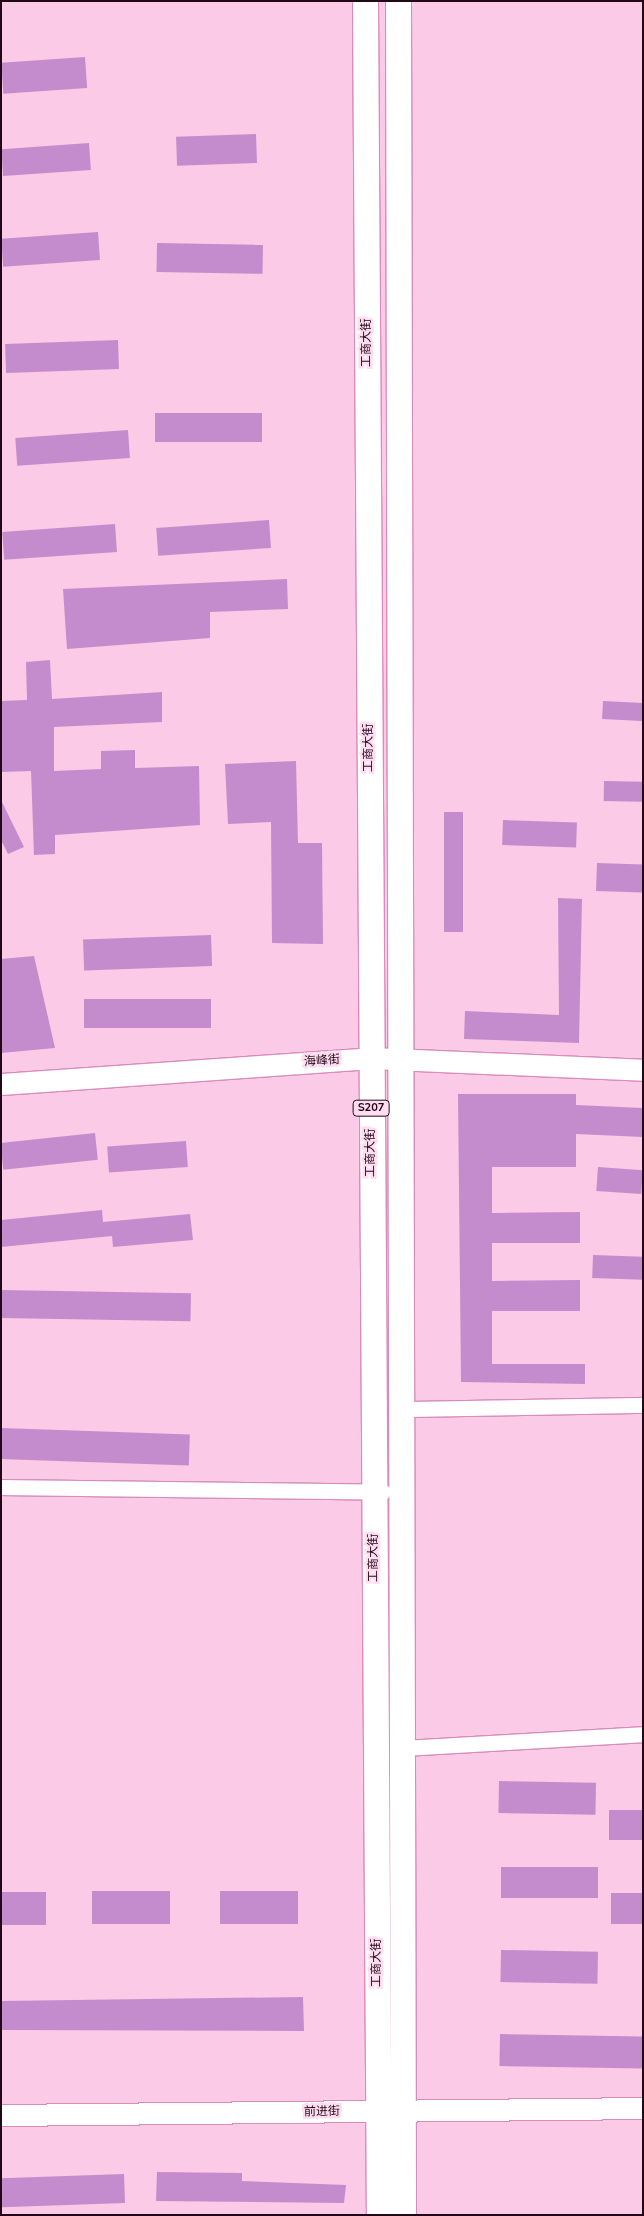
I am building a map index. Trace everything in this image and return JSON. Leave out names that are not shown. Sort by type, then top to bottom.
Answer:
[{"type":"main road","name":"工商大街","points":[[365,1],[378,2215]]},
{"type":"main road","name":"工商大街","points":[[398,1],[398,1058],[402,1408],[403,2215]]},
{"type":"street","name":"海峰街","points":[[1,1084],[371,1058],[643,1070]]},
{"type":"street","points":[[402,1408],[643,1405]]},
{"type":"street","points":[[1,1487],[402,1492]]},
{"type":"street","points":[[402,1748],[643,1734]]},
{"type":"street","name":"前进街","points":[[1,2115],[643,2108]]},
{"type":"building","points":[[85,57],[87,88],[3,94],[1,63]]},
{"type":"building","points":[[256,134],[257,163],[177,166],[176,137]]},
{"type":"building","points":[[89,143],[91,170],[3,176],[1,149]]},
{"type":"building","points":[[98,232],[100,260],[3,267],[1,239]]},
{"type":"building","points":[[157,243],[263,245],[262,274],[156,272]]},
{"type":"building","points":[[118,340],[119,369],[6,373],[5,344]]},
{"type":"building","points":[[155,413],[262,413],[262,442],[155,442]]},
{"type":"building","points":[[128,430],[130,458],[17,466],[15,438]]},
{"type":"building","points":[[269,520],[271,548],[158,556],[156,528]]},
{"type":"building","points":[[115,524],[117,552],[4,560],[2,532]]},
{"type":"building","points":[[287,579],[288,609],[210,612],[210,638],[67,649],[63,589]]},
{"type":"building","points":[[50,660],[52,699],[162,692],[162,722],[54,727],[54,771],[101,769],[101,751],[135,750],[135,768],[199,766],[200,825],[55,835],[55,854],[34,855],[31,771],[1,772],[1,701],[27,700],[26,662]]},
{"type":"building","points":[[603,701],[643,703],[642,721],[602,719]]},
{"type":"building","points":[[296,761],[298,843],[322,843],[323,944],[272,943],[271,822],[228,824],[225,764]]},
{"type":"building","points":[[604,781],[643,782],[643,802],[604,801]]},
{"type":"building","points":[[1,800],[24,847],[8,854],[1,840]]},
{"type":"building","points":[[444,812],[463,812],[463,932],[444,932]]},
{"type":"building","points":[[503,820],[577,823],[576,848],[502,845]]},
{"type":"building","points":[[597,863],[643,865],[642,893],[596,891]]},
{"type":"building","points":[[558,898],[582,899],[579,1043],[464,1039],[465,1011],[559,1015]]},
{"type":"building","points":[[211,935],[212,966],[84,970],[83,939]]},
{"type":"building","points":[[34,956],[55,1048],[1,1053],[1,959]]},
{"type":"building","points":[[84,999],[211,999],[211,1028],[84,1028]]},
{"type":"building","points":[[458,1094],[576,1094],[576,1105],[643,1108],[643,1137],[576,1134],[576,1167],[492,1167],[492,1213],[580,1212],[580,1243],[492,1243],[492,1281],[580,1280],[580,1311],[492,1311],[492,1364],[585,1364],[585,1384],[461,1382]]},
{"type":"building","points":[[95,1133],[98,1160],[3,1170],[1,1143]]},
{"type":"building","points":[[186,1141],[188,1167],[109,1172],[107,1147]]},
{"type":"building","points":[[598,1167],[643,1170],[641,1194],[596,1191]]},
{"type":"building","points":[[102,1210],[103,1222],[190,1214],[193,1240],[113,1247],[112,1236],[1,1247],[1,1220]]},
{"type":"building","points":[[593,1255],[643,1257],[642,1280],[592,1278]]},
{"type":"building","points":[[1,1290],[191,1293],[190,1321],[1,1318]]},
{"type":"building","points":[[1,1428],[190,1435],[189,1466],[1,1459]]},
{"type":"building","points":[[499,1781],[596,1783],[595,1815],[498,1813]]},
{"type":"building","points":[[609,1810],[643,1810],[643,1840],[609,1840]]},
{"type":"building","points":[[501,1867],[598,1867],[598,1898],[501,1898]]},
{"type":"building","points":[[92,1891],[170,1891],[170,1924],[92,1924]]},
{"type":"building","points":[[220,1891],[298,1891],[298,1924],[220,1924]]},
{"type":"building","points":[[1,1892],[46,1892],[46,1925],[1,1925]]},
{"type":"building","points":[[611,1893],[643,1893],[643,1924],[611,1924]]},
{"type":"building","points":[[501,1950],[598,1952],[597,1984],[500,1982]]},
{"type":"building","points":[[303,1997],[304,2031],[1,2030],[1,2001]]},
{"type":"building","points":[[500,2034],[643,2036],[642,2068],[499,2066]]},
{"type":"building","points":[[157,2172],[242,2173],[242,2181],[346,2185],[344,2203],[156,2201]]},
{"type":"building","points":[[124,2174],[125,2203],[2,2207],[1,2178]]}]
